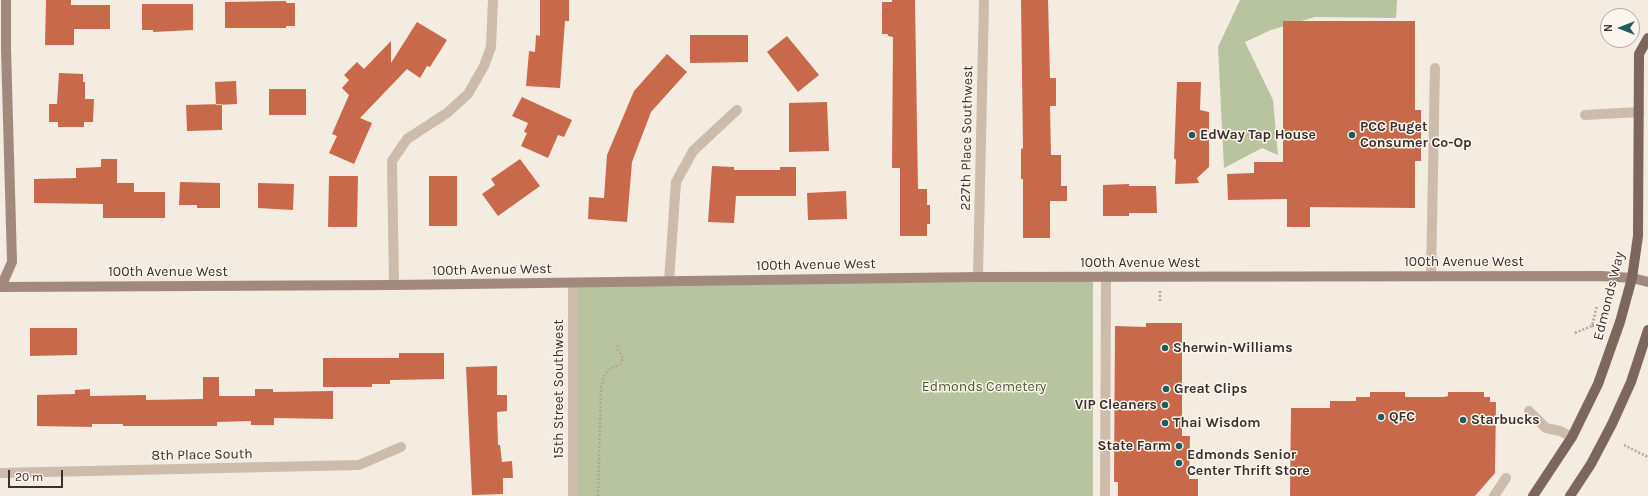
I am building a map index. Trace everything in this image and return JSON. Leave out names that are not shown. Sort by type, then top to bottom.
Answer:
[{"type":"main road","points":[[0,288],[12,262],[3,49],[6,0]]},
{"type":"main road","name":"Edmonds Way","points":[[1533,496],[1572,437],[1600,378],[1620,322],[1632,278],[1638,236],[1638,54],[1648,38]]},
{"type":"main road","name":"100th Avenue West","points":[[1632,278],[1648,274]]},
{"type":"main road","name":"100th Avenue West","points":[[0,288],[394,285],[1106,276],[1431,276],[1632,278],[1648,282]]},
{"type":"main road","points":[[1569,495],[1591,464],[1612,424],[1631,382],[1648,330]]},
{"type":"street","points":[[394,285],[392,161],[407,139],[447,113],[468,94],[484,66],[491,47],[493,0]]},
{"type":"street","name":"227th Place Southwest","points":[[978,277],[984,0]]},
{"type":"street","points":[[1431,276],[1436,68]]},
{"type":"street","points":[[669,281],[676,182],[693,151],[737,110]]},
{"type":"street","points":[[1585,115],[1639,112]]},
{"type":"street","points":[[1105,496],[1106,276]]},
{"type":"street","name":"15th Street Southwest","points":[[572,496],[573,283]]},
{"type":"street","points":[[1529,411],[1546,428],[1560,431],[1572,437]]},
{"type":"street","name":"8th Place South","points":[[0,473],[359,465],[401,447]]},
{"type":"street","points":[[1494,496],[1506,478]]},
{"type":"path","points":[[1592,326],[1597,305]]},
{"type":"path","points":[[1576,333],[1592,326],[1604,324]]},
{"type":"path","points":[[598,496],[601,388],[604,376],[610,369],[620,364],[623,358],[618,350],[617,343]]},
{"type":"path","points":[[1624,445],[1648,457]]},
{"type":"green space","points":[[1240,0],[1397,0],[1396,18],[1315,17],[1271,30],[1245,42],[1273,100],[1278,155],[1262,148],[1224,168],[1218,47]]},
{"type":"green space","name":"Edmonds Cemetery","points":[[1093,276],[1093,496],[573,496],[573,283]]},
{"type":"building","points":[[46,0],[71,0],[71,5],[110,5],[110,29],[74,29],[74,45],[45,45]]},
{"type":"building","points":[[540,0],[569,0],[569,21],[565,21],[560,88],[526,86],[529,51],[535,52],[536,35],[540,36]]},
{"type":"building","points":[[892,0],[915,0],[918,189],[927,189],[927,205],[930,205],[930,224],[927,224],[927,236],[900,236],[900,168],[892,168],[893,37],[888,36],[888,34],[882,34],[882,2],[892,2]]},
{"type":"building","points":[[1021,0],[1048,0],[1050,78],[1056,78],[1056,106],[1050,106],[1051,155],[1061,155],[1061,186],[1067,186],[1067,201],[1050,201],[1050,238],[1023,238],[1023,179],[1021,179],[1021,149],[1023,148]]},
{"type":"building","points":[[286,1],[286,3],[295,3],[295,26],[286,26],[286,28],[225,28],[225,2]]},
{"type":"building","points":[[142,4],[193,4],[193,30],[153,32],[153,30],[142,30]]},
{"type":"building","name":"PCC Puget Consumer Co-Op","points":[[1283,21],[1415,21],[1415,110],[1421,110],[1421,161],[1415,161],[1415,208],[1310,207],[1310,227],[1287,227],[1287,199],[1228,200],[1227,174],[1254,173],[1254,162],[1283,162]]},
{"type":"building","points":[[417,22],[447,40],[430,67],[427,66],[420,78],[407,69],[360,118],[372,123],[354,164],[329,153],[337,136],[332,134],[349,95],[342,88],[349,80],[344,75],[357,62],[364,69],[391,41],[391,63]]},
{"type":"building","points":[[690,35],[748,35],[748,62],[690,63]]},
{"type":"building","points":[[787,36],[819,75],[798,92],[767,52]]},
{"type":"building","points":[[667,54],[687,72],[651,112],[632,162],[627,222],[588,219],[589,197],[604,198],[607,155],[634,91]]},
{"type":"building","points":[[59,73],[83,74],[83,82],[85,82],[85,99],[94,99],[93,122],[84,122],[84,127],[58,127],[58,122],[49,122],[49,104],[57,104]]},
{"type":"building","points":[[236,81],[237,104],[216,105],[215,82]]},
{"type":"building","name":"EdWay Tap House","points":[[1177,82],[1201,82],[1200,110],[1209,112],[1209,167],[1197,178],[1199,183],[1175,184],[1176,160],[1174,158]]},
{"type":"building","points":[[269,89],[306,89],[306,115],[269,115]]},
{"type":"building","points":[[522,97],[572,120],[564,137],[558,135],[548,158],[521,146],[527,133],[524,132],[528,123],[512,116]]},
{"type":"building","points":[[827,102],[829,151],[789,152],[789,103]]},
{"type":"building","points":[[222,104],[222,130],[187,131],[186,105]]},
{"type":"building","points":[[101,159],[117,159],[117,183],[134,183],[134,192],[165,192],[165,218],[103,218],[103,204],[34,203],[34,179],[76,178],[76,168],[101,167]]},
{"type":"building","points":[[520,159],[540,186],[498,216],[482,194],[495,185],[491,179]]},
{"type":"building","points":[[712,166],[734,167],[734,170],[780,170],[780,167],[796,167],[796,196],[736,196],[734,223],[708,222]]},
{"type":"building","points":[[329,176],[358,176],[357,227],[328,227]]},
{"type":"building","points":[[429,176],[457,176],[457,226],[429,226]]},
{"type":"building","points":[[180,182],[220,183],[220,208],[197,208],[197,205],[179,205]]},
{"type":"building","points":[[258,183],[294,184],[293,210],[258,208]]},
{"type":"building","points":[[1129,184],[1129,186],[1156,186],[1157,213],[1129,213],[1129,216],[1103,216],[1103,185]]},
{"type":"building","points":[[846,191],[847,219],[808,220],[807,193]]},
{"type":"building","points":[[1146,323],[1182,323],[1182,436],[1190,436],[1189,479],[1198,479],[1198,496],[1118,496],[1118,482],[1114,482],[1115,326],[1146,327]]},
{"type":"building","points":[[30,328],[77,328],[77,355],[30,356]]},
{"type":"building","points":[[399,353],[444,353],[444,379],[390,380],[390,384],[372,384],[372,387],[323,387],[323,358],[399,358]]},
{"type":"building","points":[[497,366],[497,395],[507,395],[507,411],[497,412],[498,445],[500,445],[502,462],[512,461],[513,478],[503,478],[503,494],[472,495],[466,367]]},
{"type":"building","points":[[203,377],[219,377],[219,396],[255,396],[255,389],[273,389],[273,392],[333,391],[333,419],[274,418],[274,425],[251,425],[251,421],[217,422],[217,426],[123,426],[123,424],[92,424],[92,427],[37,426],[37,395],[75,394],[75,390],[90,389],[90,396],[146,395],[146,400],[203,399]]},
{"type":"building","points":[[1370,392],[1405,392],[1405,397],[1444,397],[1448,396],[1448,392],[1484,392],[1484,397],[1490,397],[1490,402],[1496,402],[1495,473],[1475,496],[1290,496],[1291,408],[1330,408],[1330,401],[1356,401],[1356,397],[1370,397]]},
{"type":"place","name":"EdWay Tap House","points":[[1192,135]]},
{"type":"place","name":"PCC Puget Consumer Co-Op","points":[[1352,135]]},
{"type":"place","name":"Sherwin-Williams","points":[[1165,348]]},
{"type":"place","name":"Great Clips","points":[[1166,389]]},
{"type":"place","name":"VIP Cleaners","points":[[1165,405]]},
{"type":"place","name":"QFC","points":[[1381,417]]},
{"type":"place","name":"Starbucks","points":[[1463,420]]},
{"type":"place","name":"Thai Wisdom","points":[[1165,423]]},
{"type":"place","name":"State Farm","points":[[1179,446]]},
{"type":"place","name":"Edmonds Senior Center Thrift Store","points":[[1179,463]]}]
